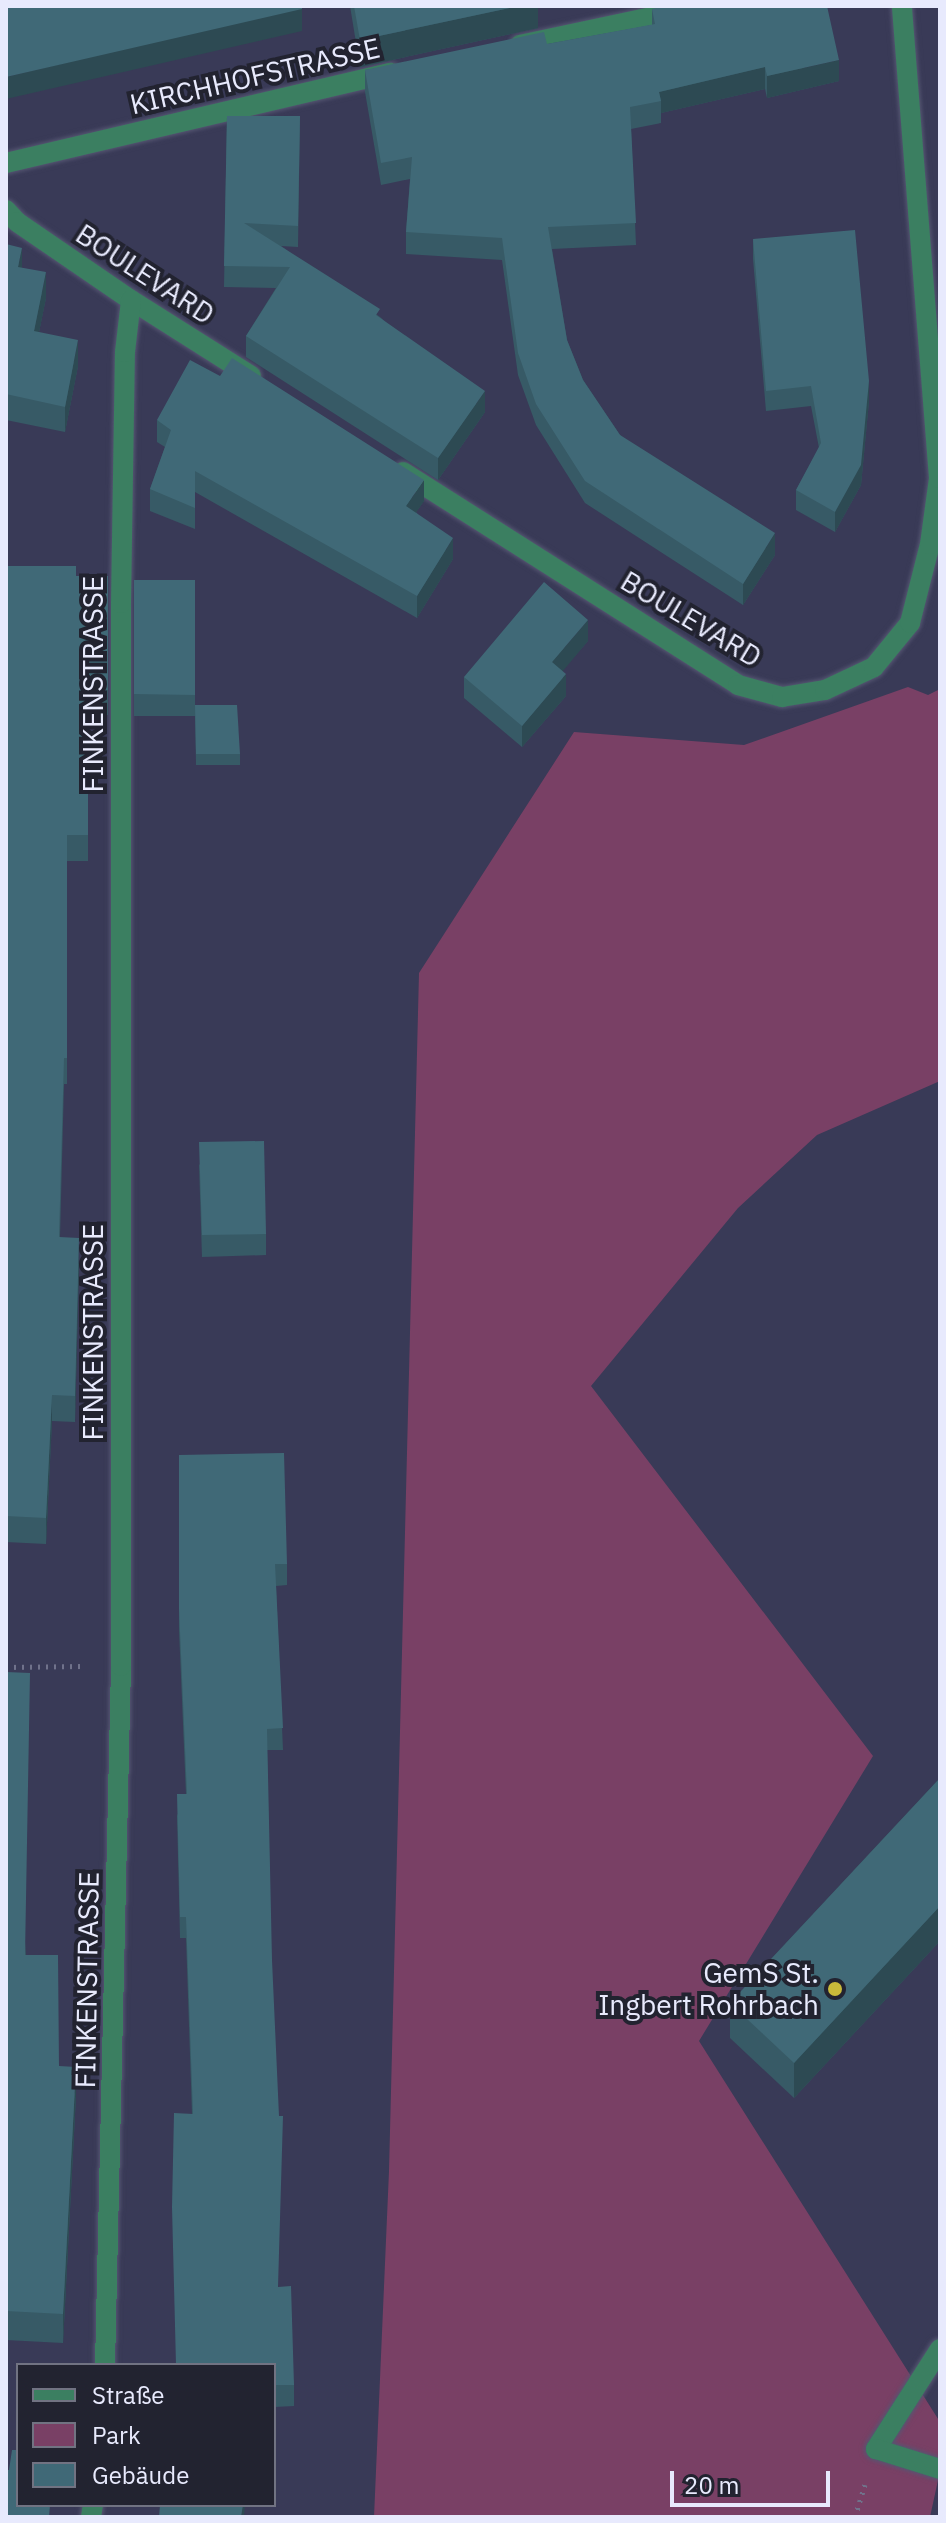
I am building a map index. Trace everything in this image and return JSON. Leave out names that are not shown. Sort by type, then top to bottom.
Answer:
[{"type":"street","points":[[498,49],[704,6]]},
{"type":"street","name":"BOULEVARD","points":[[388,463],[738,685],[782,697],[825,690],[874,667],[910,623],[930,544],[939,478],[902,6]]},
{"type":"street","name":"KIRCHHOFSTRASSE","points":[[6,163],[409,69]]},
{"type":"street","name":"BOULEVARD","points":[[6,210],[17,222],[131,300],[266,386]]},
{"type":"street","name":"FINKENSTRASSE","points":[[105,2363],[121,1666],[121,603],[125,352],[131,300]]},
{"type":"street","points":[[940,2349],[876,2449],[940,2469]]},
{"type":"path","points":[[6,1667],[83,1666]]},
{"type":"green space","points":[[908,687],[928,695],[940,689],[940,1081],[817,1135],[738,1208],[591,1386],[873,1756],[699,2041],[940,2422],[940,2471],[930,2517],[374,2517],[389,2171],[419,973],[574,732],[744,745]]},
{"type":"building","points":[[6,6],[302,6],[302,9],[6,77]]},
{"type":"building","points":[[354,6],[519,6],[360,40]]},
{"type":"building","points":[[664,6],[827,6],[839,60],[767,76],[765,67],[659,92],[661,101],[630,107],[636,223],[548,227],[567,340],[583,380],[620,435],[775,533],[743,584],[585,481],[536,404],[518,353],[502,238],[406,232],[412,157],[381,163],[365,70],[544,32],[547,44],[655,24],[652,9]]},
{"type":"building","points":[[227,116],[300,116],[298,226],[244,223],[380,309],[376,315],[485,391],[438,458],[246,336],[290,267],[224,266]]},
{"type":"building","points":[[855,230],[869,381],[861,465],[835,512],[796,490],[821,443],[811,386],[766,391],[753,239]]},
{"type":"building","points":[[6,244],[22,248],[18,267],[46,272],[34,331],[78,340],[65,407],[6,394]]},
{"type":"building","points":[[232,358],[424,480],[406,506],[453,538],[417,596],[195,471],[195,508],[150,489],[171,430],[157,420],[190,360],[220,376]]},
{"type":"building","points":[[6,566],[76,566],[76,576],[108,576],[108,690],[88,689],[88,835],[67,835],[67,1058],[64,1058],[59,1237],[79,1238],[75,1396],[52,1395],[46,1518],[6,1516]]},
{"type":"building","points":[[134,580],[195,580],[195,695],[134,694]]},
{"type":"building","points":[[544,582],[588,620],[552,662],[566,674],[522,726],[464,677]]},
{"type":"building","points":[[195,705],[237,705],[240,754],[196,754]]},
{"type":"building","points":[[264,1141],[266,1234],[202,1235],[199,1142]]},
{"type":"building","points":[[284,1453],[287,1564],[275,1564],[283,1728],[267,1729],[272,1960],[279,2116],[283,2116],[278,2287],[291,2286],[294,2385],[276,2385],[276,2363],[176,2363],[172,2207],[174,2113],[193,2114],[186,1917],[180,1917],[177,1794],[187,1794],[179,1608],[179,1455]]},
{"type":"building","points":[[6,1672],[30,1673],[25,1955],[58,1955],[59,2066],[76,2067],[63,2314],[6,2311]]},
{"type":"building","name":"GemS St. Ingbert Rohrbach","points":[[940,1778],[940,1906],[794,2063],[730,2003]]},
{"type":"building","points":[[12,2450],[16,2450],[16,2507],[50,2507],[49,2517],[6,2517],[6,2470],[9,2470]]},
{"type":"building","points":[[160,2507],[243,2507],[241,2517],[159,2517]]},
{"type":"place","name":"GemS St. Ingbert Rohrbach","points":[[835,1989]]}]
